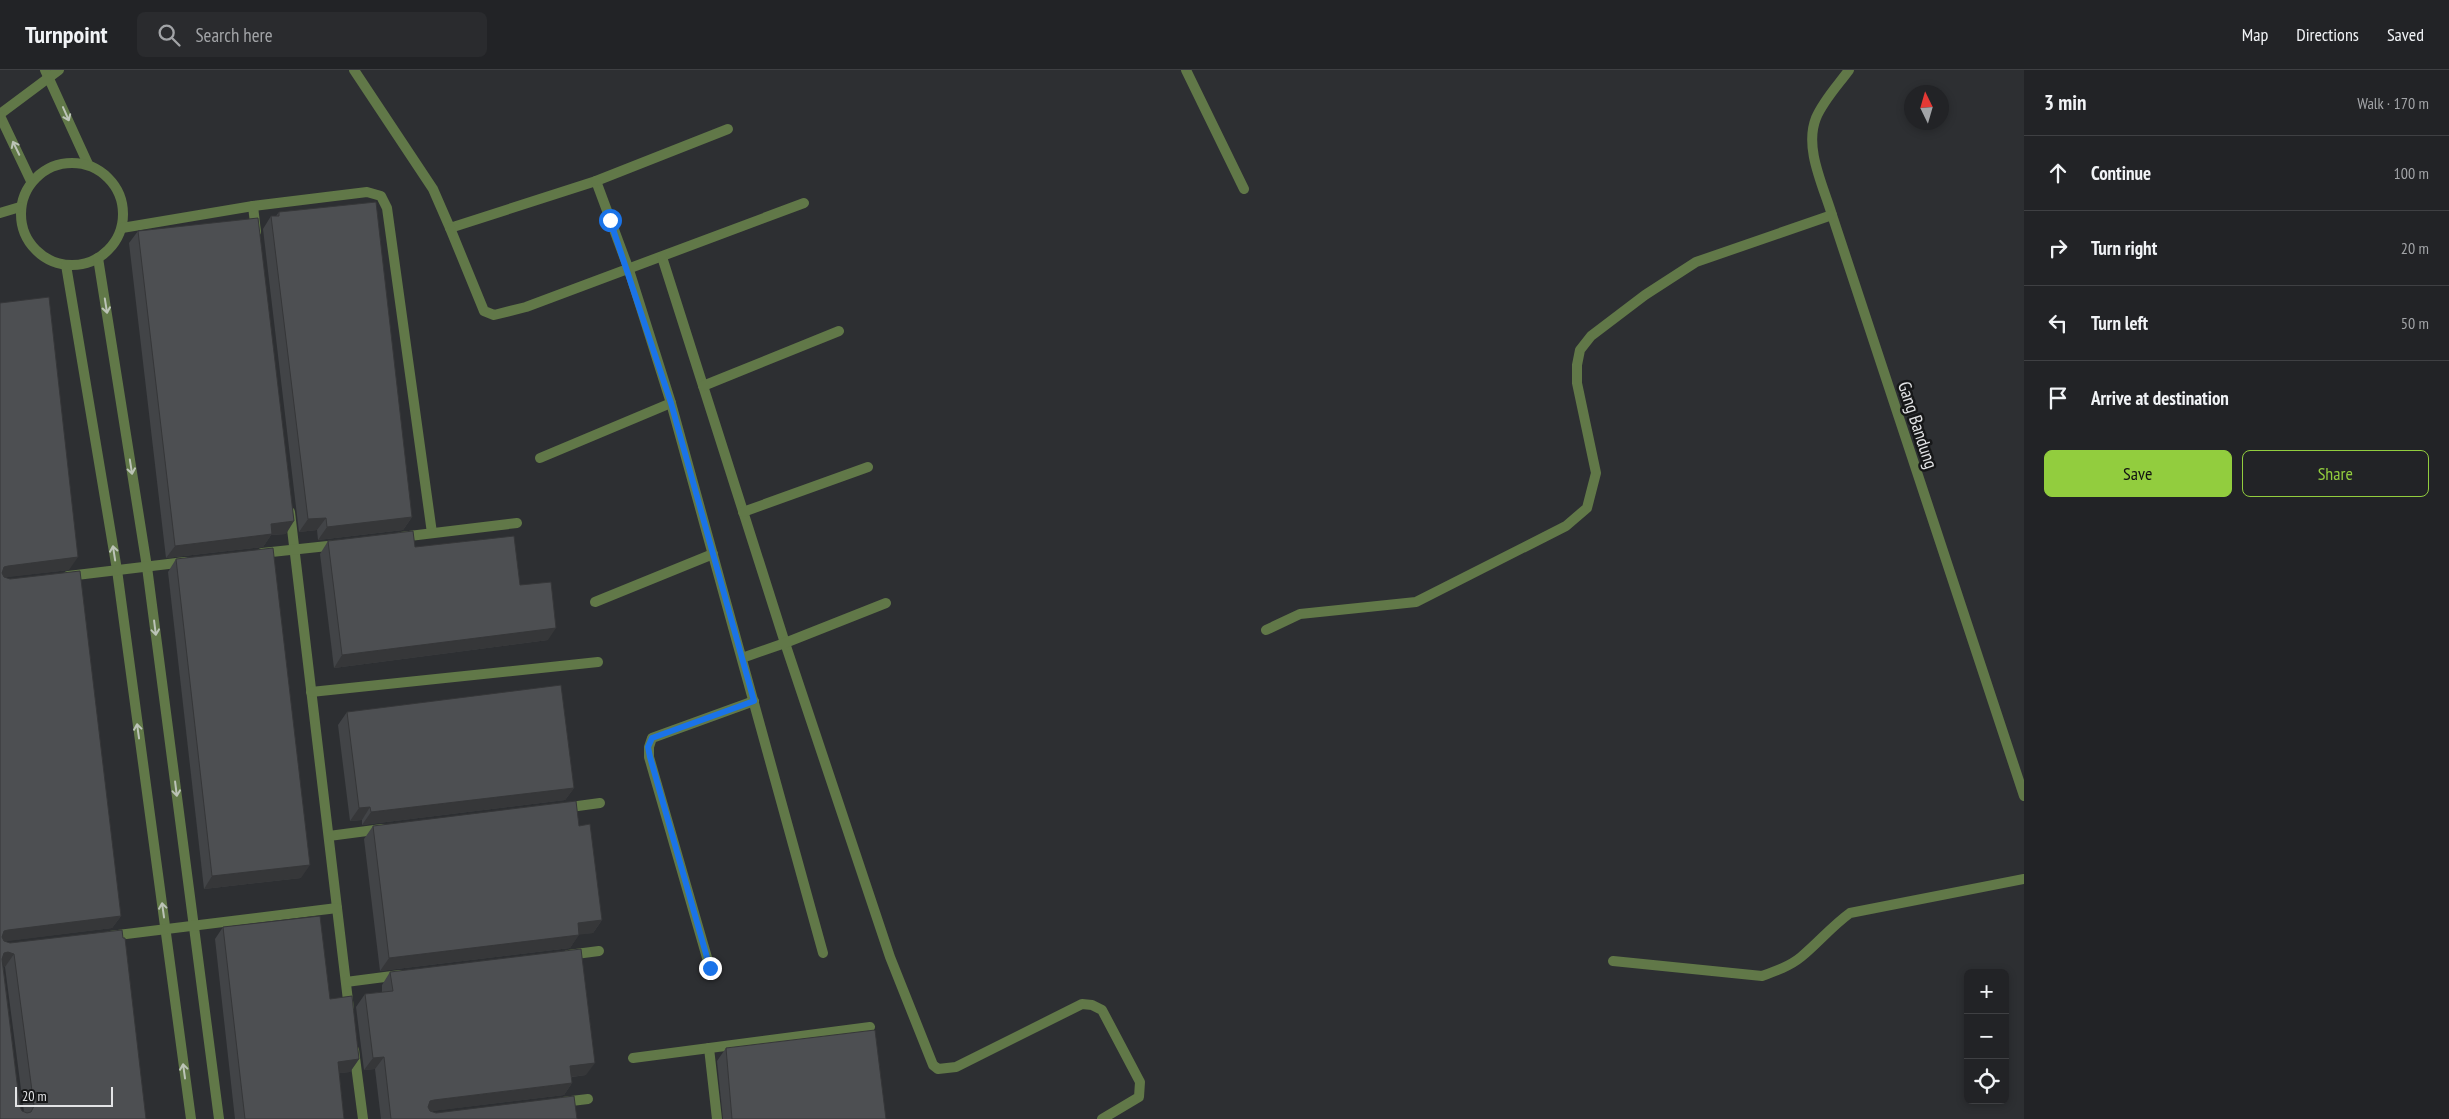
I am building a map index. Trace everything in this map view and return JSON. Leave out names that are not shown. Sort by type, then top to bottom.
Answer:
[{"type":"street","points":[[31,181],[0,115],[48,74],[59,70]]},
{"type":"street","points":[[354,70],[433,188],[484,311],[494,315],[526,308],[804,204]]},
{"type":"street","points":[[1186,70],[1244,189]]},
{"type":"street","name":"Gang Bandung","points":[[1849,70],[1816,116],[1812,132],[1812,150],[2024,796]]},
{"type":"street","points":[[48,74],[88,164]]},
{"type":"street","points":[[450,228],[596,181],[728,129]]},
{"type":"street","points":[[57,164],[88,164],[106,174],[118,190],[124,209],[122,228],[113,246],[98,258],[83,264],[66,265],[46,259],[31,246],[21,227],[20,207],[24,193],[31,181],[57,164]]},
{"type":"street","points":[[596,181],[629,270],[671,403],[823,953]]},
{"type":"street","points":[[122,228],[253,206],[367,192],[381,196],[386,208],[432,533]]},
{"type":"street","points":[[253,206],[258,246]]},
{"type":"street","points":[[0,213],[20,207]]},
{"type":"street","points":[[1266,630],[1300,614],[1416,602],[1566,526],[1587,508],[1596,473],[1577,374],[1580,350],[1591,336],[1645,295],[1696,262],[1832,215]]},
{"type":"street","points":[[662,257],[785,643],[890,957],[933,1065],[938,1069],[956,1067],[1082,1004],[1092,1005],[1102,1010],[1140,1082],[1141,1089],[1139,1097],[1102,1119]]},
{"type":"street","points":[[98,258],[147,567],[219,1119]]},
{"type":"street","points":[[66,265],[117,570],[191,1119]]},
{"type":"street","points":[[703,386],[839,331]]},
{"type":"street","points":[[540,458],[671,403]]},
{"type":"street","points":[[743,512],[868,467]]},
{"type":"street","points":[[288,500],[351,1021]]},
{"type":"street","points":[[393,538],[517,523]]},
{"type":"street","points":[[255,554],[344,544]]},
{"type":"street","points":[[596,602],[712,554]]},
{"type":"street","points":[[58,578],[196,561]]},
{"type":"street","points":[[742,658],[886,603]]},
{"type":"street","points":[[311,692],[598,662]]},
{"type":"street","points":[[710,968],[648,747],[652,738],[754,701]]},
{"type":"street","points":[[551,809],[600,803]]},
{"type":"street","points":[[329,836],[396,828]]},
{"type":"street","points":[[1613,961],[1762,976],[1781,969],[1800,958],[1850,913],[2024,879]]},
{"type":"street","points":[[97,937],[337,908]]},
{"type":"street","points":[[561,956],[599,951]]},
{"type":"street","points":[[346,982],[406,974]]},
{"type":"street","points":[[633,1058],[870,1027]]},
{"type":"street","points":[[353,1040],[362,1119]]},
{"type":"street","points":[[709,1048],[717,1119]]},
{"type":"street","points":[[550,1104],[588,1099]]},
{"type":"building","points":[[376,202],[412,517],[327,527],[326,518],[308,519],[271,216],[279,216],[279,212]]},
{"type":"building","points":[[258,218],[294,521],[271,524],[272,534],[175,546],[138,231]]},
{"type":"building","points":[[49,297],[78,557],[8,566],[4,567],[2,573],[4,577],[10,579],[80,571],[121,916],[8,930],[4,931],[2,937],[4,941],[10,943],[122,930],[123,938],[125,938],[146,1119],[0,1119],[0,303]],"holes":[[[4,953],[14,954],[34,1106],[31,1112],[27,1113],[22,1111],[20,1107],[2,959]]]},
{"type":"building","points":[[413,531],[415,547],[514,536],[520,585],[551,582],[556,628],[342,655],[328,541]]},
{"type":"building","points":[[273,548],[310,865],[212,876],[176,559]]},
{"type":"building","points":[[561,685],[574,788],[371,812],[370,807],[359,808],[347,712]]},
{"type":"building","points":[[576,801],[579,826],[590,824],[602,920],[578,923],[579,935],[389,958],[373,826]]},
{"type":"building","points":[[320,916],[330,999],[352,996],[359,1059],[338,1062],[344,1119],[245,1119],[223,927]]},
{"type":"building","points":[[581,949],[595,1063],[570,1066],[572,1083],[434,1100],[430,1101],[428,1107],[430,1111],[436,1113],[574,1096],[577,1119],[391,1119],[384,1057],[373,1058],[365,994],[393,991],[390,972]]},
{"type":"building","points":[[875,1030],[886,1119],[732,1119],[726,1048]]},
{"type":"route","points":[[610,220],[629,270],[671,403],[754,701],[652,738],[648,747],[710,968]]}]
